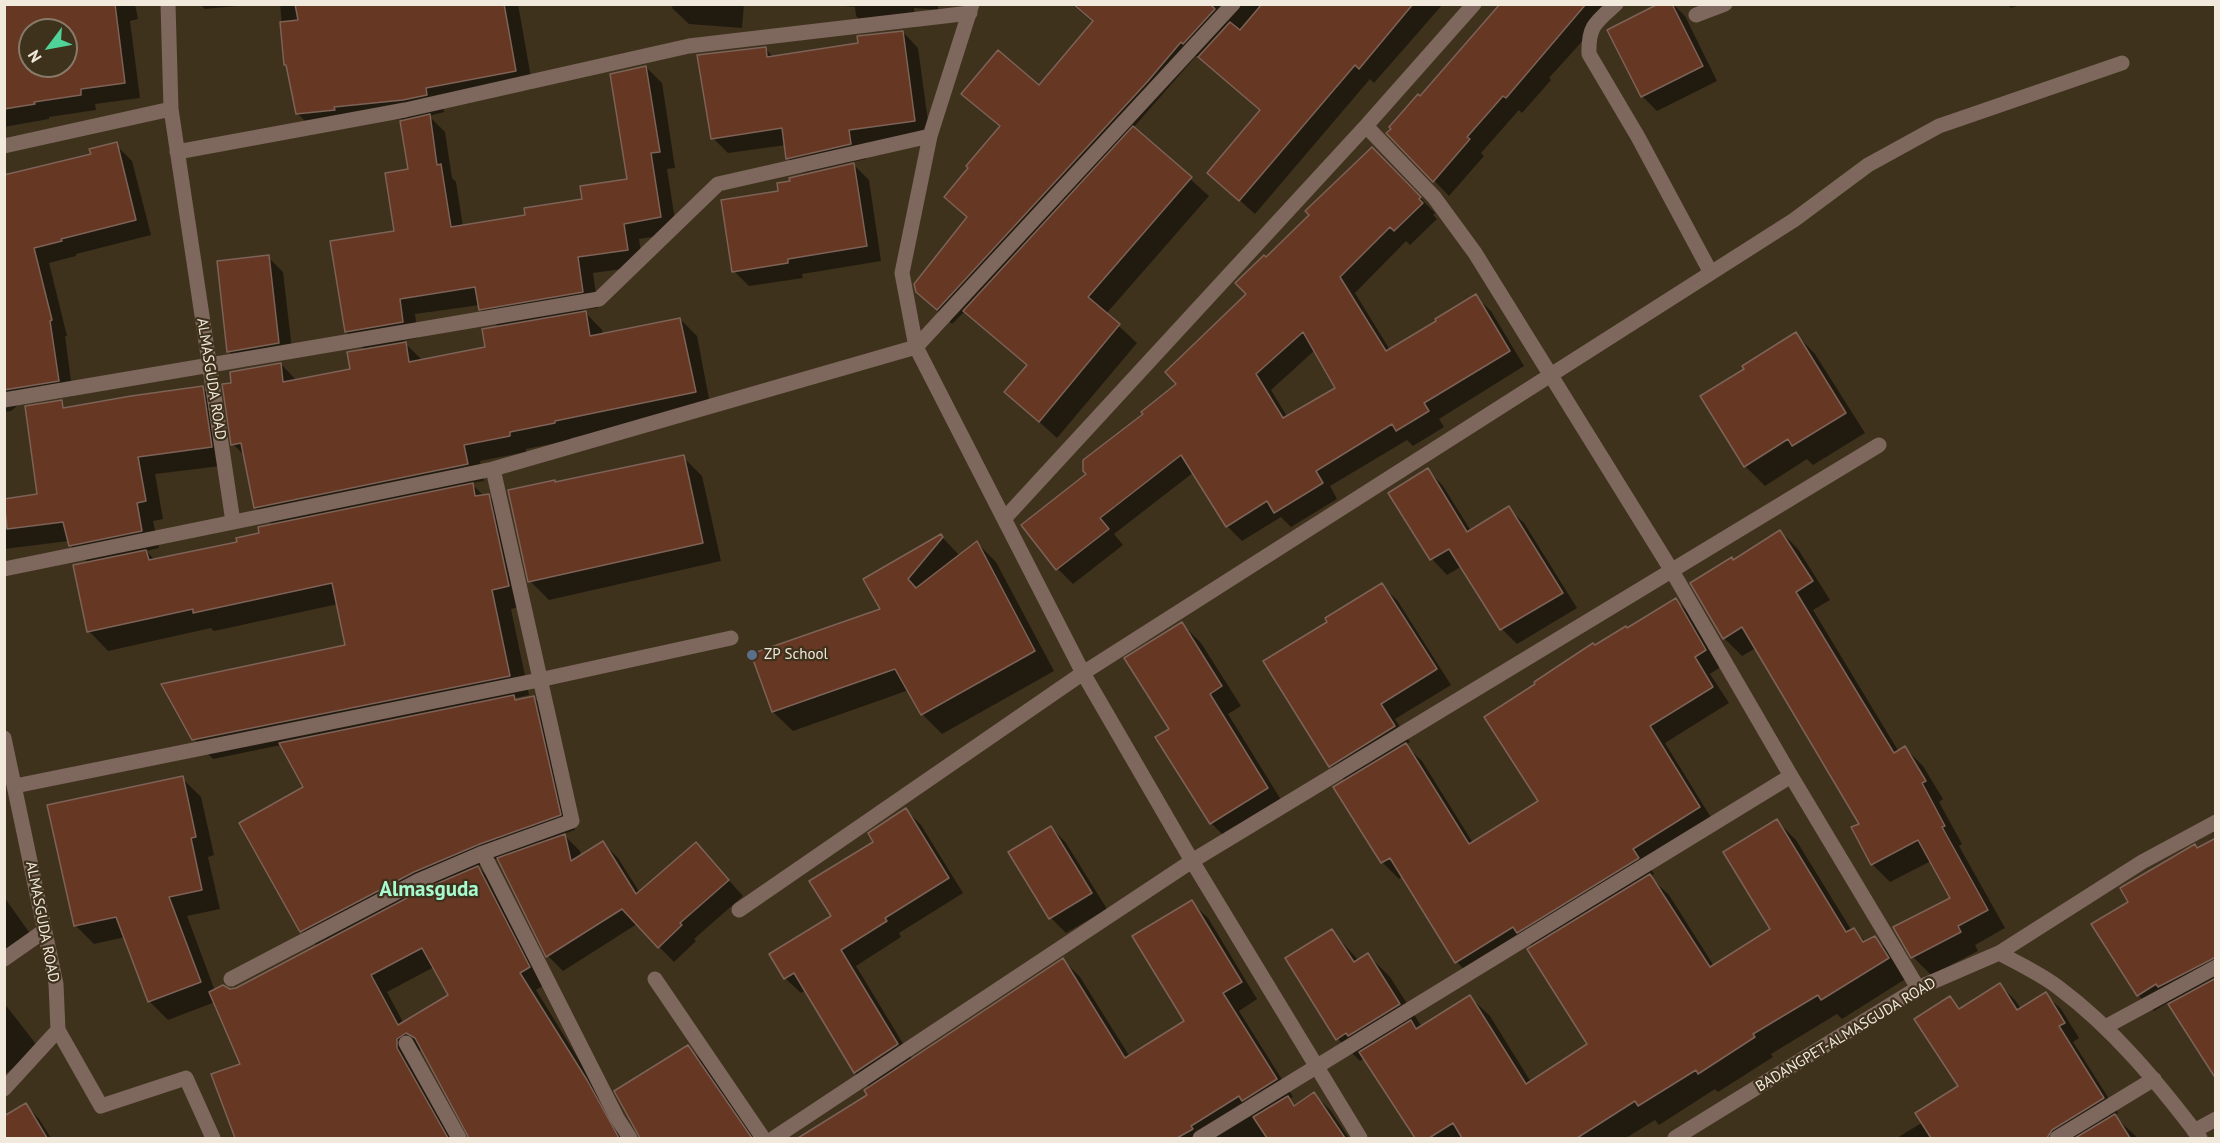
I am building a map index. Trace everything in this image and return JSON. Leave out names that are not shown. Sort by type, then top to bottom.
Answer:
[{"type":"street","name":"ALMASGUDA ROAD","points":[[168,4],[171,109],[233,522]]},
{"type":"street","points":[[4,569],[493,469],[916,346],[1233,4]]},
{"type":"street","points":[[1005,519],[1366,126],[1474,4]]},
{"type":"street","points":[[1616,4],[1593,23],[1588,38],[1589,54],[1638,137],[1711,273]]},
{"type":"street","points":[[1696,15],[1725,4]]},
{"type":"street","points":[[177,152],[405,110],[689,46],[971,9],[930,136],[902,273],[916,346],[1083,673],[1192,861],[1359,1138]]},
{"type":"street","points":[[739,910],[1083,673],[1794,220],[1868,165],[1939,126],[2122,63]]},
{"type":"street","points":[[4,146],[171,109]]},
{"type":"street","points":[[1366,126],[1434,196],[1475,253],[1672,571],[1918,988]]},
{"type":"street","points":[[4,400],[598,299],[717,184],[930,136]]},
{"type":"street","points":[[774,1138],[1192,861],[1879,445]]},
{"type":"street","points":[[231,979],[418,880],[483,853],[572,822],[493,469]]},
{"type":"street","points":[[15,786],[539,680],[731,638]]},
{"type":"street","name":"ALMASGUDA ROAD","points":[[4,738],[56,984],[58,1030]]},
{"type":"street","points":[[1200,1138],[1791,776]]},
{"type":"street","name":"BADANGPET-ALMASGUDA ROAD","points":[[1675,1138],[1918,988],[1999,953],[2117,878],[2216,822]]},
{"type":"street","points":[[483,853],[617,1118],[630,1138]]},
{"type":"street","points":[[4,959],[44,931]]},
{"type":"street","points":[[1999,953],[2058,987],[2105,1027],[2154,1079],[2198,1135],[2216,1119]]},
{"type":"street","points":[[2105,1027],[2216,967]]},
{"type":"street","points":[[655,979],[763,1138]]},
{"type":"street","points":[[4,1089],[58,1030],[100,1106],[186,1078],[213,1138]]},
{"type":"street","points":[[406,1043],[459,1138]]},
{"type":"street","points":[[2058,1138],[2154,1079]]},
{"type":"building","points":[[4,4],[115,4],[125,83],[81,89],[81,95],[34,102],[35,104],[4,109]]},
{"type":"building","points":[[295,4],[504,4],[516,71],[426,88],[427,95],[403,100],[334,107],[335,110],[296,114],[286,65],[284,65],[280,22],[298,20]]},
{"type":"building","points":[[1073,4],[1210,4],[1215,9],[1183,44],[1181,42],[1148,81],[937,310],[916,292],[914,284],[967,217],[944,197],[968,168],[966,166],[1000,126],[961,94],[998,50],[1039,85],[1093,21]]},
{"type":"building","points":[[1262,4],[1413,4],[1359,69],[1355,65],[1239,201],[1207,173],[1260,110],[1198,57],[1230,22],[1240,30]]},
{"type":"building","points":[[1500,4],[1586,4],[1506,98],[1503,96],[1467,137],[1470,139],[1433,182],[1386,133],[1418,94],[1420,96]]},
{"type":"building","points":[[1658,4],[1672,4],[1703,66],[1641,97],[1607,30]]},
{"type":"building","points":[[903,31],[915,121],[849,130],[851,144],[786,159],[782,128],[711,139],[697,55],[766,47],[767,57],[858,43],[857,36]]},
{"type":"building","points":[[646,66],[660,152],[651,153],[661,217],[624,224],[628,250],[578,257],[583,292],[479,310],[475,287],[400,299],[403,322],[345,332],[330,241],[394,231],[385,173],[408,169],[400,121],[430,114],[437,165],[441,164],[451,227],[525,215],[524,208],[582,199],[580,186],[627,179],[610,74]]},
{"type":"building","points":[[1133,126],[1192,177],[1088,297],[1120,324],[1039,422],[1004,392],[1027,365],[963,311]]},
{"type":"building","points":[[117,142],[136,220],[34,248],[52,320],[50,321],[59,381],[4,390],[4,175],[91,154],[89,149]]},
{"type":"building","points":[[1372,147],[1421,197],[1419,199],[1423,203],[1394,231],[1390,227],[1340,277],[1386,351],[1476,294],[1510,351],[1424,403],[1429,411],[1396,431],[1392,424],[1316,471],[1323,483],[1274,513],[1267,501],[1226,527],[1181,455],[1100,518],[1109,529],[1056,570],[1021,525],[1086,474],[1083,471],[1083,460],[1143,414],[1141,412],[1176,384],[1165,372],[1246,294],[1235,283],[1264,255],[1266,257],[1309,215],[1305,211]],"holes":[[[1303,332],[1335,388],[1283,418],[1256,374]]]},
{"type":"building","points":[[854,163],[867,246],[788,259],[788,263],[732,272],[721,200],[778,191],[777,183],[790,181],[789,178]]},
{"type":"building","points":[[269,255],[279,343],[227,352],[217,261]]},
{"type":"building","points":[[586,311],[590,336],[680,318],[696,392],[555,421],[555,423],[510,432],[510,436],[464,445],[468,464],[254,508],[241,443],[231,445],[222,384],[231,383],[230,372],[281,363],[283,382],[350,369],[347,352],[406,342],[409,362],[485,347],[482,329]]},
{"type":"building","points":[[1796,332],[1846,413],[1792,446],[1788,439],[1744,467],[1700,396],[1744,369],[1742,366]]},
{"type":"building","points":[[203,386],[212,447],[138,457],[146,501],[137,503],[142,531],[69,546],[63,522],[7,529],[4,499],[37,494],[25,406],[62,400],[63,408]]},
{"type":"building","points":[[684,455],[703,543],[528,582],[508,490]]},
{"type":"building","points":[[1428,468],[1467,532],[1509,506],[1563,593],[1500,630],[1449,549],[1430,560],[1388,493]]},
{"type":"building","points":[[473,483],[475,496],[489,494],[509,586],[492,590],[510,676],[192,740],[161,684],[345,645],[332,583],[193,613],[193,609],[87,632],[73,565],[146,550],[149,560],[237,542],[236,538],[259,533],[258,527]]},
{"type":"building","points":[[1780,530],[1813,581],[1796,592],[1894,753],[1905,746],[1926,781],[1922,783],[1945,826],[1942,827],[1988,910],[1958,926],[1961,932],[1911,958],[1893,927],[1950,898],[1918,840],[1871,865],[1851,827],[1859,824],[1742,627],[1723,639],[1690,583],[1732,557],[1733,560]]},
{"type":"building","points":[[941,534],[943,537],[908,579],[916,588],[977,541],[1035,651],[921,715],[895,669],[772,712],[751,654],[880,609],[863,579]]},
{"type":"building","points":[[1382,583],[1437,669],[1381,704],[1395,726],[1329,767],[1263,661],[1327,622],[1325,618]]},
{"type":"building","points":[[1676,598],[1706,650],[1695,657],[1713,687],[1650,726],[1700,807],[1633,849],[1639,858],[1517,933],[1513,927],[1455,963],[1390,858],[1381,863],[1333,787],[1406,743],[1469,844],[1538,801],[1484,717],[1593,643],[1595,645],[1626,626],[1627,628]]},
{"type":"building","points":[[1182,622],[1222,686],[1210,694],[1268,788],[1210,824],[1155,737],[1169,729],[1124,658]]},
{"type":"building","points":[[514,695],[515,700],[534,696],[561,815],[480,844],[414,872],[300,932],[239,823],[303,787],[279,743]]},
{"type":"building","points":[[183,776],[196,837],[191,838],[202,890],[169,897],[201,982],[148,1002],[116,917],[74,926],[47,805]]},
{"type":"building","points":[[906,808],[949,878],[885,918],[887,921],[841,950],[898,1044],[854,1073],[794,973],[784,979],[769,954],[831,916],[809,881],[873,842],[868,833]]},
{"type":"building","points":[[1777,819],[1846,932],[1854,928],[1863,942],[1875,936],[1889,958],[1821,1000],[1818,995],[1753,1034],[1755,1037],[1698,1074],[1696,1070],[1638,1106],[1635,1101],[1577,1138],[1462,1138],[1453,1123],[1429,1138],[1415,1138],[1359,1052],[1411,1020],[1416,1029],[1470,995],[1526,1084],[1587,1044],[1527,949],[1650,874],[1710,967],[1770,929],[1723,852]]},
{"type":"building","points":[[1051,826],[1092,893],[1049,919],[1008,852]]},
{"type":"building","points":[[565,834],[571,861],[603,841],[636,894],[696,842],[729,880],[680,923],[682,925],[658,948],[622,909],[546,957],[497,858]]},
{"type":"building","points":[[2216,838],[2216,957],[2158,987],[2156,984],[2137,996],[2091,924],[2128,902],[2120,888],[2195,844],[2197,848]]},
{"type":"building","points":[[478,866],[530,967],[520,973],[587,1080],[619,1138],[469,1138],[415,1038],[406,1033],[397,1039],[397,1048],[448,1138],[235,1138],[211,1074],[240,1064],[209,992],[223,985],[230,989],[236,988],[422,890]],"holes":[[[422,948],[448,995],[398,1025],[371,975]]]},
{"type":"building","points":[[1192,900],[1242,982],[1223,993],[1277,1079],[1242,1101],[1239,1096],[1191,1126],[1193,1129],[1177,1138],[798,1138],[867,1095],[864,1090],[1063,958],[1125,1058],[1184,1021],[1132,936]]},
{"type":"building","points":[[1332,929],[1354,962],[1368,953],[1400,1004],[1348,1036],[1346,1033],[1336,1040],[1285,958]]},
{"type":"building","points":[[2216,978],[2216,1079],[2168,1004]]},
{"type":"building","points":[[2000,983],[2017,1010],[2046,992],[2065,1023],[2059,1026],[2104,1098],[2052,1130],[2047,1138],[1931,1138],[1915,1113],[1958,1086],[1914,1019],[1950,996],[1959,1009]]},
{"type":"building","points":[[688,1045],[752,1138],[640,1138],[614,1091]]},
{"type":"building","points":[[1314,1092],[1345,1138],[1267,1138],[1253,1117],[1288,1096],[1294,1106]]},
{"type":"building","points":[[26,1103],[47,1138],[4,1138],[4,1116]]},
{"type":"building","points":[[2115,1114],[2130,1138],[2075,1138]]},
{"type":"place","name":"ZP School","points":[[752,655]]},
{"type":"district","name":"Almasguda","points":[[429,890]]}]
